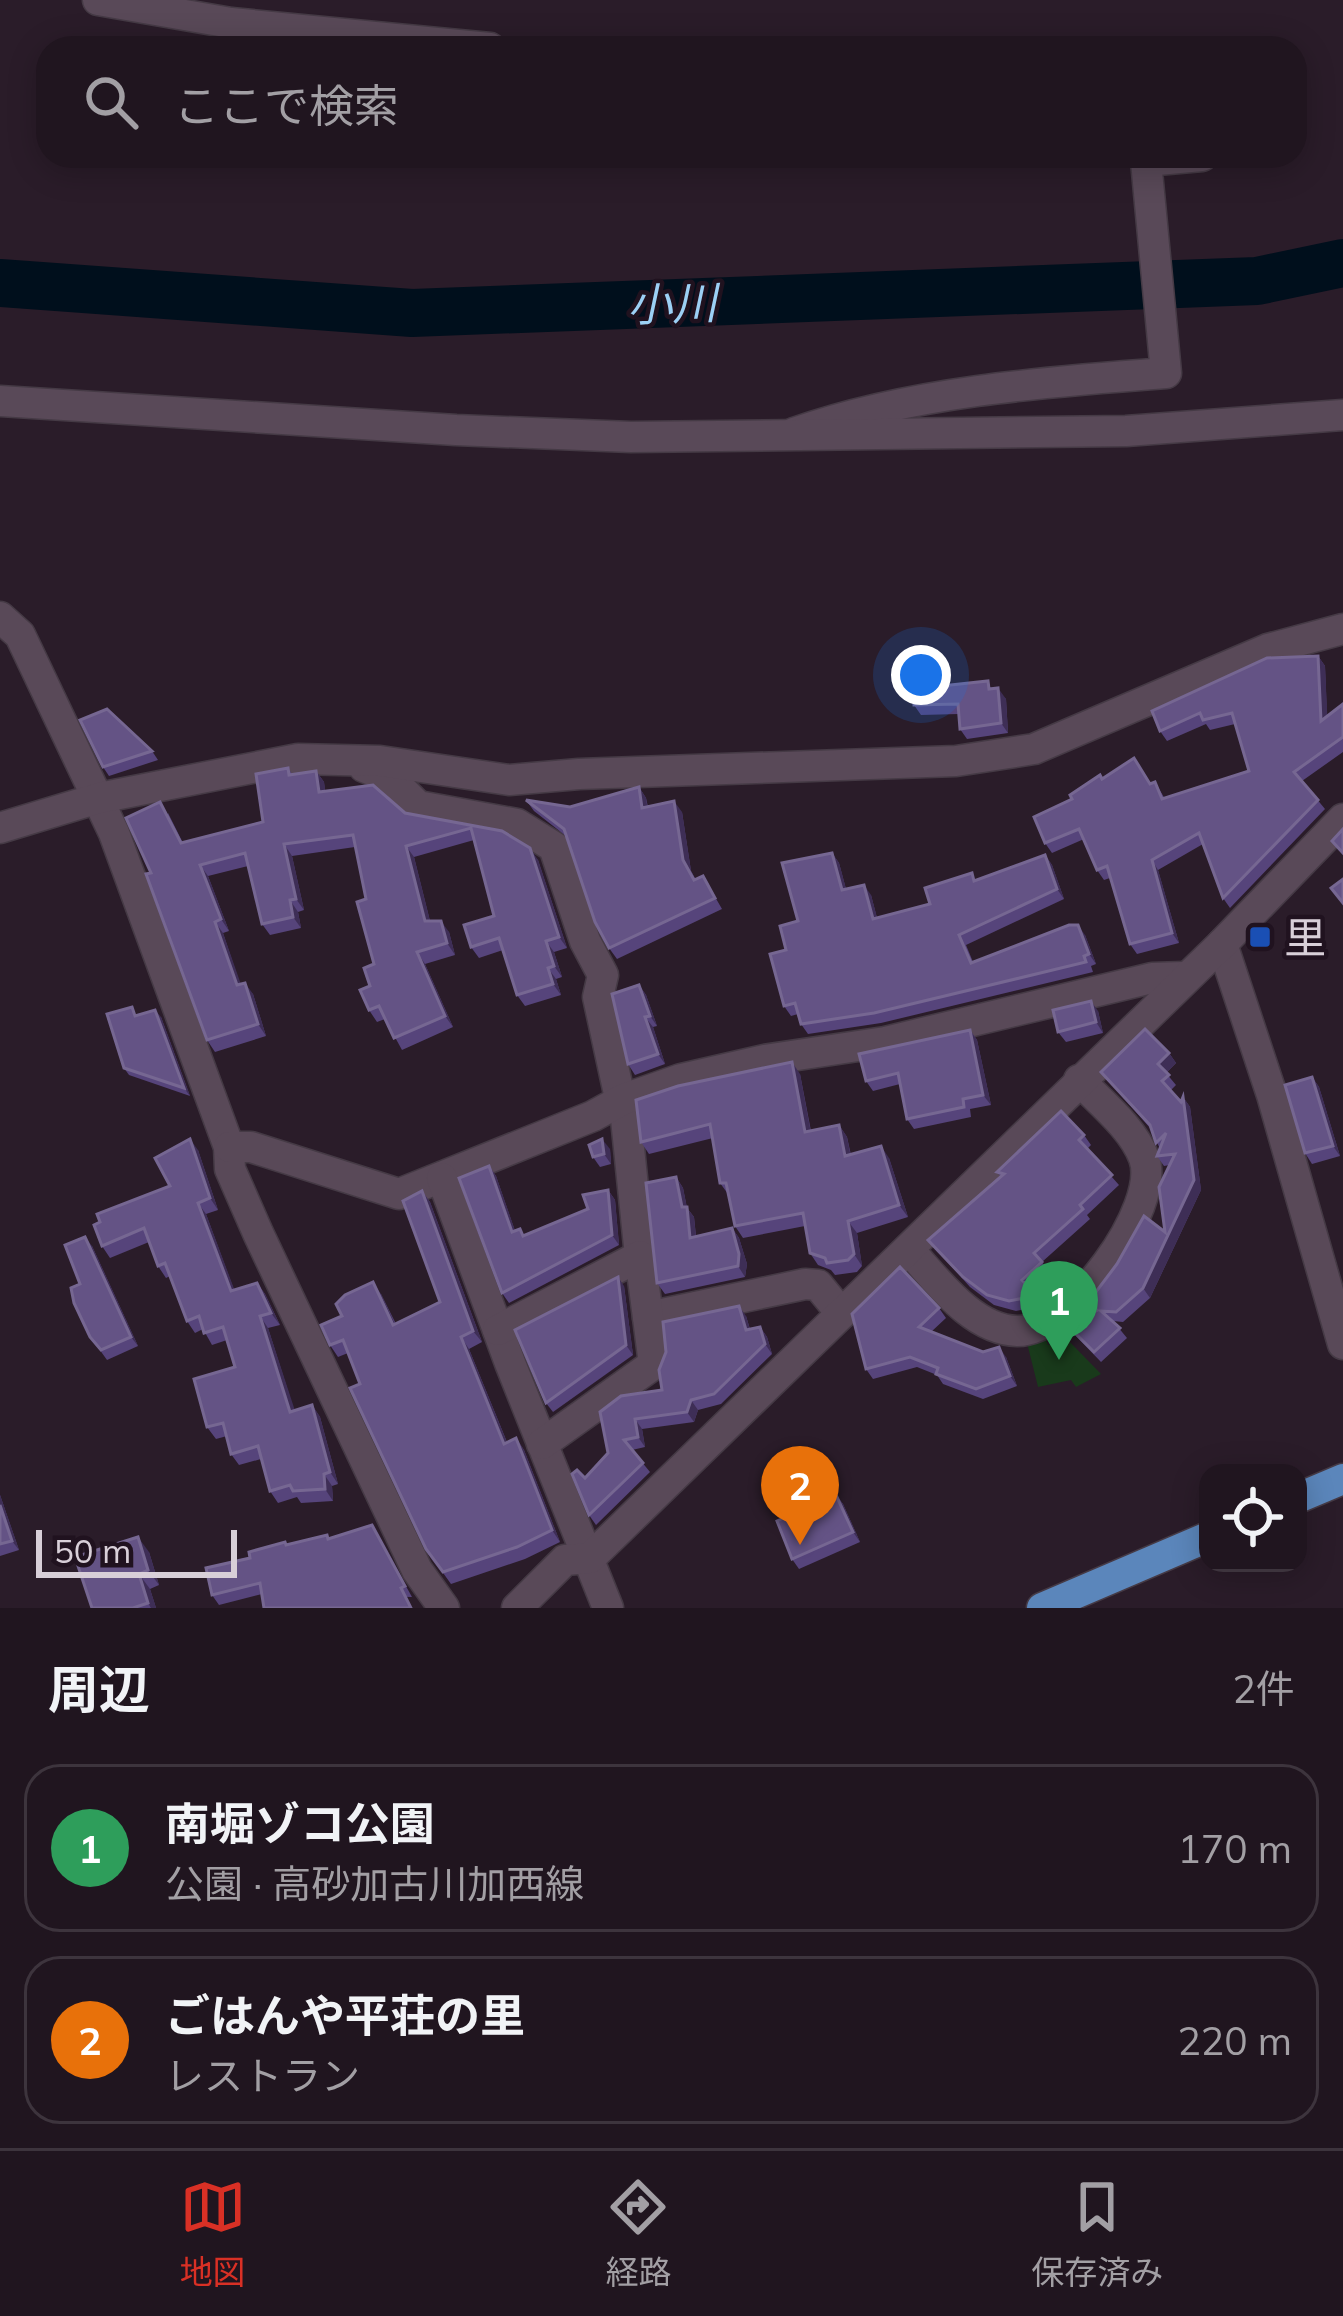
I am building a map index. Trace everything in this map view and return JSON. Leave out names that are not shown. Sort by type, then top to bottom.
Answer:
[{"type":"main road","points":[[1307,1494],[1343,1479]]},
{"type":"main road","points":[[1042,1608],[1199,1541]]},
{"type":"street","points":[[98,0],[231,23],[366,36]]},
{"type":"street","points":[[794,433],[849,413],[1059,381],[1166,373],[1147,168]]},
{"type":"street","points":[[4,403],[631,437],[1126,431],[1343,415]]},
{"type":"street","points":[[0,617],[20,635],[99,798],[144,908],[229,1147],[230,1168],[258,1233],[417,1570],[444,1608]]},
{"type":"street","points":[[0,828],[99,798],[298,759],[380,761],[509,780],[956,761],[1034,748],[1268,649],[1343,629]]},
{"type":"street","points":[[354,762],[389,777],[418,806],[517,824],[546,838],[554,847],[585,941],[603,975],[598,997],[624,1099],[654,1364],[542,1444]]},
{"type":"street","points":[[517,1608],[565,1561],[590,1558],[1222,944],[1343,819]]},
{"type":"street","points":[[1222,944],[1272,1095],[1343,1344]]},
{"type":"street","points":[[229,1147],[251,1147],[399,1193],[681,1079],[885,1042],[1153,978],[1184,977]]},
{"type":"street","points":[[909,1250],[964,1308],[993,1327],[1019,1332],[1043,1326],[1069,1308],[1111,1259],[1144,1197],[1147,1178],[1144,1157],[1125,1128],[1079,1080]]},
{"type":"street","points":[[442,1178],[608,1608]]},
{"type":"street","points":[[497,1330],[640,1256]]},
{"type":"street","points":[[648,1317],[805,1284],[818,1285],[841,1312]]},
{"type":"green space","points":[[1044,1335],[1048,1345],[1066,1338],[1101,1374],[1076,1387],[1071,1380],[1038,1387],[1026,1339]]},
{"type":"building","points":[[1318,656],[1321,721],[1343,704],[1343,737],[1294,772],[1318,800],[1223,898],[1199,833],[1152,860],[1172,933],[1130,944],[1107,866],[1097,870],[1079,829],[1045,843],[1034,817],[1072,799],[1070,795],[1100,775],[1102,779],[1134,758],[1150,784],[1155,782],[1162,799],[1249,771],[1232,713],[1203,720],[1200,713],[1160,731],[1152,711],[1267,658]]},
{"type":"building","points":[[988,681],[989,689],[998,688],[1001,723],[960,729],[958,704],[914,705],[913,689]]},
{"type":"building","points":[[107,709],[152,751],[103,767],[80,720]]},
{"type":"building","points":[[288,768],[289,775],[316,771],[319,792],[373,785],[405,813],[502,831],[530,848],[559,937],[546,941],[554,966],[548,968],[553,984],[517,995],[499,938],[471,947],[464,925],[494,916],[471,828],[406,846],[425,921],[441,921],[447,943],[417,952],[445,1016],[394,1038],[379,1006],[369,1010],[360,990],[370,986],[364,968],[374,964],[357,902],[366,899],[353,835],[284,844],[296,899],[290,900],[293,917],[262,924],[245,853],[200,865],[221,919],[215,922],[237,985],[245,983],[258,1024],[207,1040],[146,874],[151,873],[126,818],[160,802],[181,843],[263,822],[256,774]]},
{"type":"building","points":[[639,787],[642,808],[674,801],[683,860],[694,880],[703,876],[715,898],[609,948],[595,922],[564,829],[526,800],[570,807]]},
{"type":"building","points":[[1343,829],[1343,853],[1332,841]]},
{"type":"building","points":[[832,853],[842,890],[864,885],[873,919],[930,904],[925,888],[972,873],[974,881],[1045,855],[1057,889],[959,935],[971,963],[1078,925],[1089,954],[1084,956],[1086,962],[874,1013],[801,1024],[795,1003],[784,1006],[770,954],[786,950],[780,926],[798,921],[782,863]]},
{"type":"building","points":[[1343,879],[1343,903],[1331,888]]},
{"type":"building","points":[[639,985],[658,1054],[628,1064],[612,994]]},
{"type":"building","points":[[1091,1001],[1096,1022],[1058,1032],[1053,1010]]},
{"type":"building","points":[[132,1007],[135,1016],[155,1010],[184,1088],[124,1068],[107,1014]]},
{"type":"building","points":[[1145,1029],[1169,1053],[1158,1064],[1169,1075],[1162,1081],[1181,1102],[1183,1097],[1194,1180],[1143,1288],[1116,1312],[1101,1311],[1120,1328],[1094,1352],[1065,1323],[1098,1310],[1083,1309],[1117,1264],[1144,1216],[1165,1232],[1159,1187],[1175,1154],[1157,1156],[1166,1133],[1156,1143],[1150,1125],[1101,1072]]},
{"type":"building","points":[[970,1030],[983,1095],[963,1099],[964,1107],[907,1119],[898,1073],[866,1081],[859,1054]]},
{"type":"building","points":[[792,1062],[805,1132],[839,1125],[845,1156],[881,1146],[899,1205],[848,1221],[854,1254],[848,1260],[827,1263],[810,1253],[803,1213],[735,1226],[726,1183],[720,1183],[710,1124],[641,1142],[636,1100],[678,1086]]},
{"type":"building","points":[[1312,1077],[1333,1146],[1305,1153],[1285,1085]]},
{"type":"building","points":[[1061,1111],[1084,1135],[1079,1140],[1112,1175],[1034,1253],[1042,1262],[1022,1280],[1033,1292],[1009,1301],[987,1295],[928,1240],[1004,1174],[997,1172]]},
{"type":"building","points":[[190,1139],[210,1198],[198,1203],[231,1291],[257,1283],[271,1313],[260,1316],[290,1412],[312,1405],[330,1472],[324,1474],[325,1489],[293,1491],[290,1485],[270,1491],[258,1446],[231,1454],[223,1423],[207,1427],[194,1379],[235,1367],[223,1327],[204,1333],[199,1316],[187,1321],[165,1263],[158,1266],[144,1228],[102,1246],[94,1225],[100,1222],[97,1214],[170,1186],[155,1158]]},
{"type":"building","points":[[602,1139],[604,1154],[593,1157],[589,1145]]},
{"type":"building","points":[[489,1166],[512,1232],[520,1229],[523,1236],[588,1209],[583,1195],[608,1190],[612,1235],[502,1293],[459,1178]]},
{"type":"building","points":[[676,1177],[682,1207],[687,1207],[690,1238],[732,1228],[738,1266],[657,1283],[646,1183]]},
{"type":"building","points":[[422,1191],[473,1331],[461,1337],[504,1444],[516,1438],[552,1530],[443,1572],[426,1549],[350,1388],[360,1384],[343,1340],[330,1345],[321,1325],[342,1316],[336,1304],[345,1295],[373,1282],[393,1325],[440,1302],[403,1201]]},
{"type":"building","points":[[85,1237],[131,1337],[101,1350],[90,1337],[71,1288],[80,1284],[65,1245]]},
{"type":"building","points":[[900,1267],[939,1308],[919,1327],[983,1352],[999,1347],[1010,1376],[976,1389],[936,1374],[938,1368],[910,1357],[866,1369],[852,1314]]},
{"type":"building","points":[[618,1277],[626,1345],[546,1403],[515,1330]]},
{"type":"building","points":[[739,1306],[746,1330],[760,1327],[765,1344],[714,1394],[691,1400],[687,1412],[635,1419],[638,1437],[624,1440],[643,1463],[589,1515],[572,1474],[577,1470],[585,1478],[608,1453],[600,1412],[621,1396],[662,1390],[663,1322]]},
{"type":"building","points":[[836,1495],[853,1532],[792,1559],[777,1521]]},
{"type":"building","points":[[0,1505],[12,1541],[0,1544]]},
{"type":"building","points":[[372,1525],[405,1586],[401,1588],[411,1608],[264,1608],[260,1583],[212,1595],[206,1568],[250,1558],[249,1552],[285,1542],[327,1535],[328,1539]]},
{"type":"building","points":[[138,1537],[148,1570],[139,1574],[148,1603],[133,1608],[92,1608],[75,1557]]},
{"type":"waterway","name":"小川","points":[[0,283],[412,313],[1257,281],[1343,263]]},
{"type":"place","name":"里","points":[[1260,937]]},
{"type":"place","name":"南堀ゾコ公園","points":[[1059,1360]]},
{"type":"place","name":"ごはんや平荘の里","points":[[800,1545]]}]
